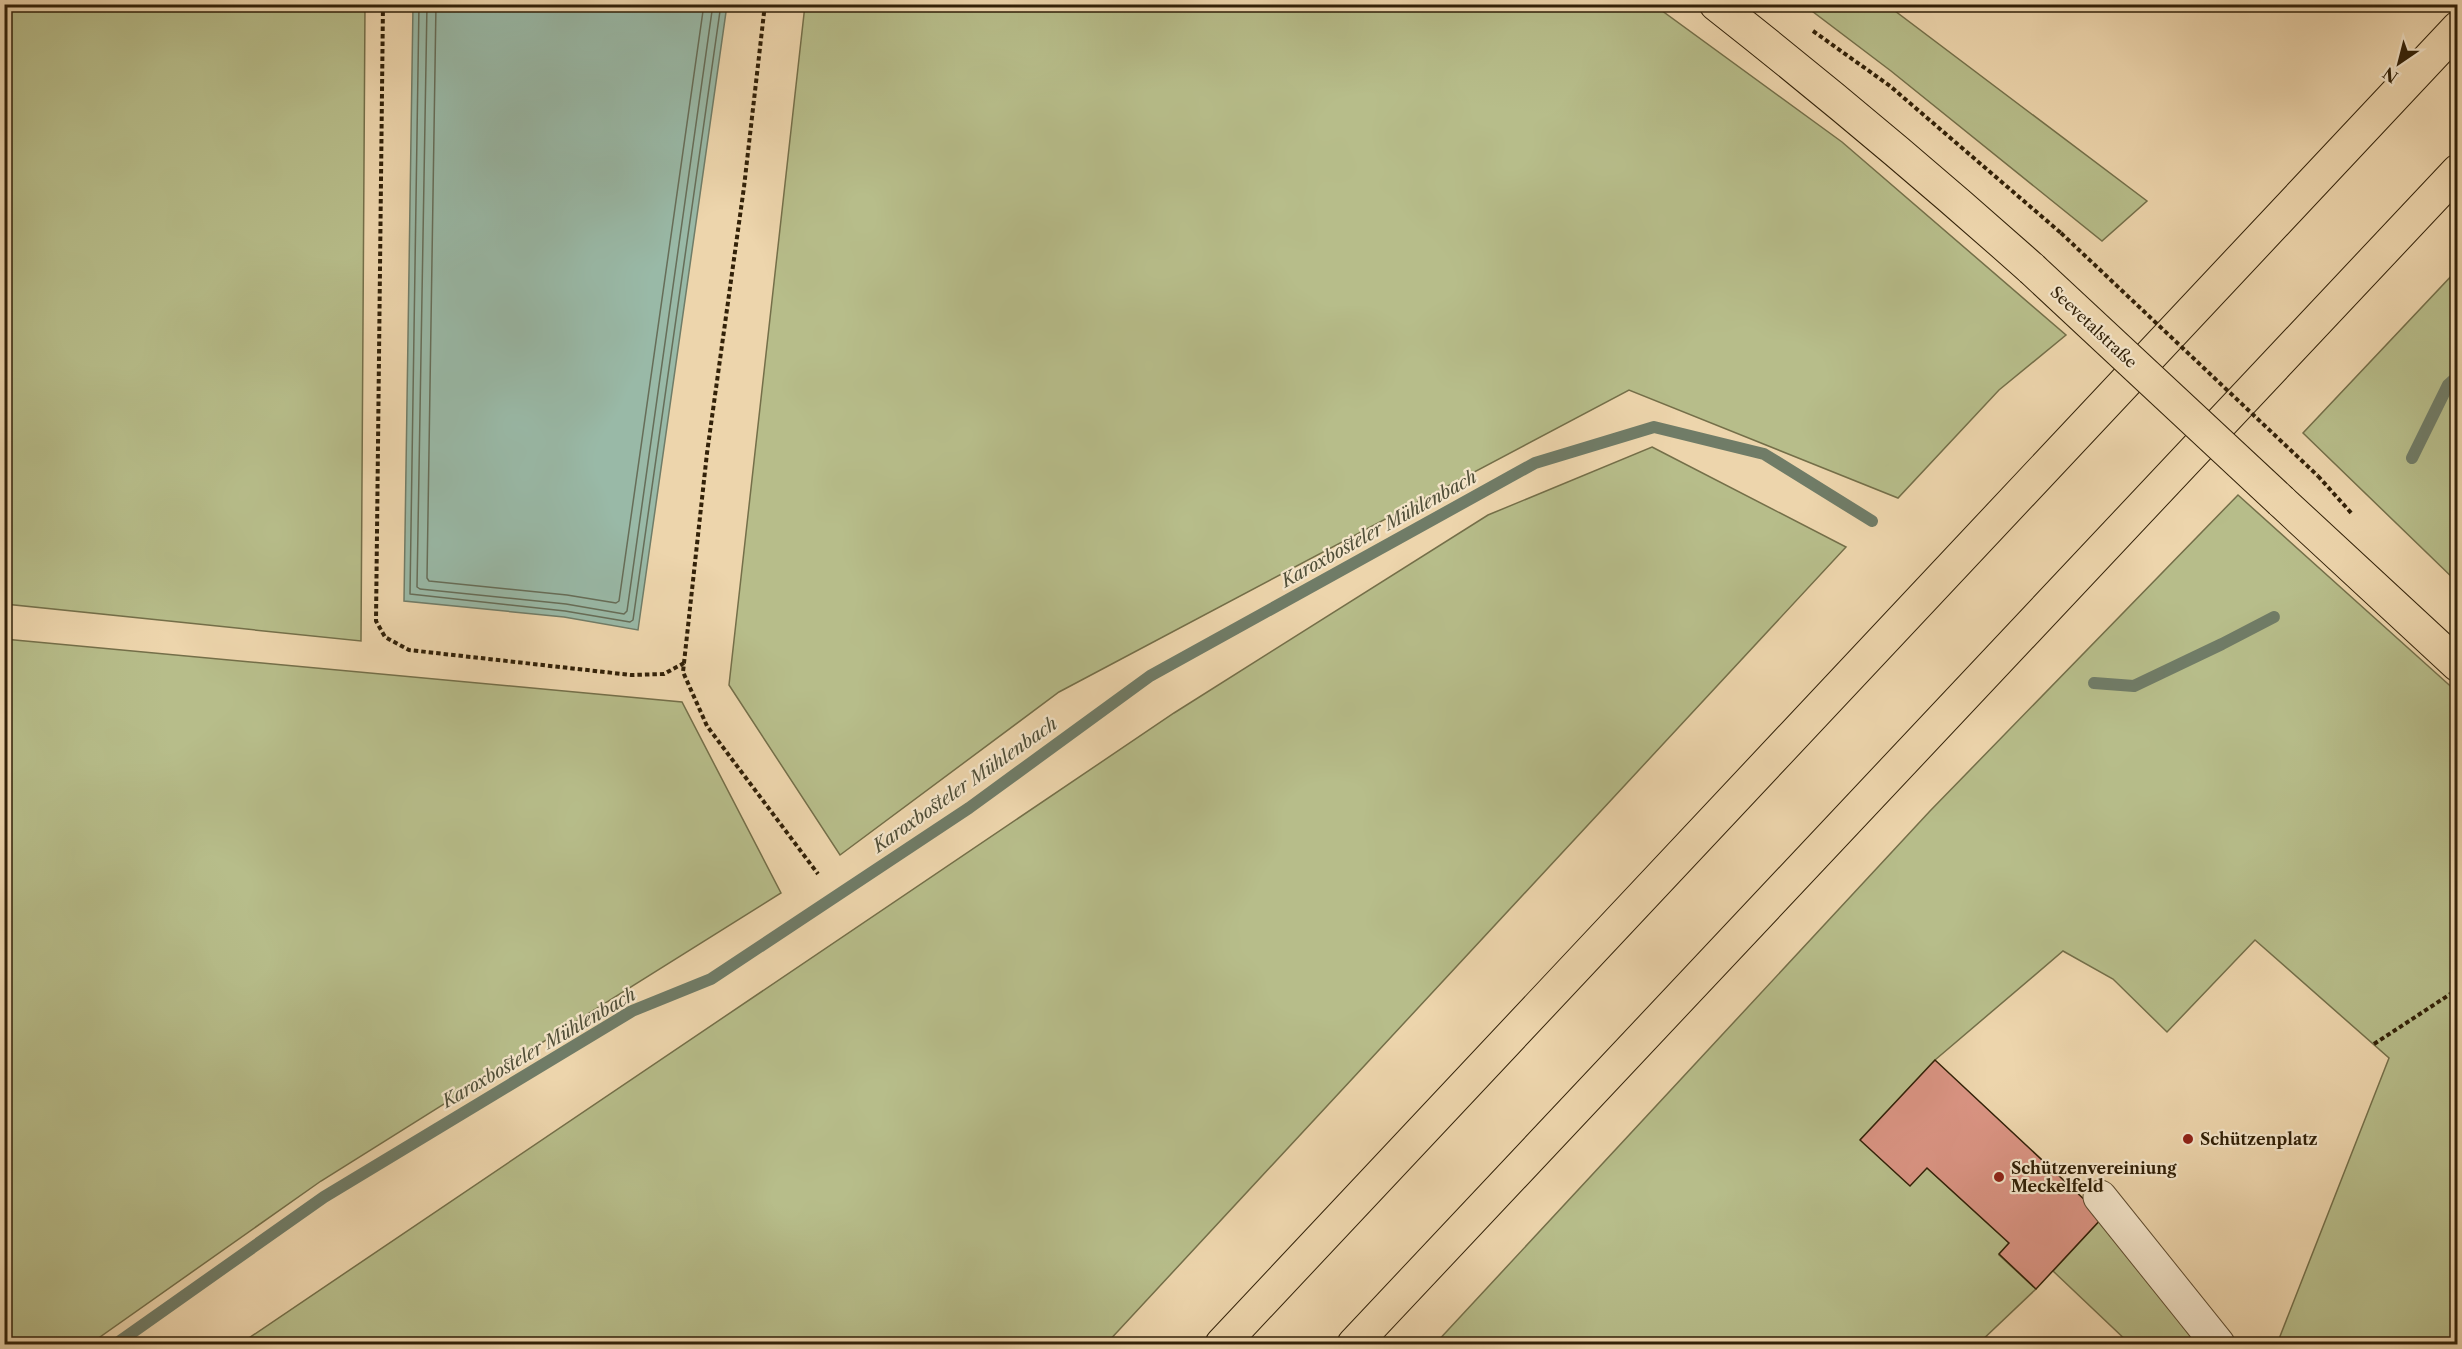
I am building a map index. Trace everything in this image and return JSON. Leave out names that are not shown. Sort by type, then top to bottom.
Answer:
[{"type":"main road","name":"Seevetalstraße","points":[[1716,4],[1814,81],[2032,269],[2457,665]]},
{"type":"main road","points":[[1222,1344],[2457,28]]},
{"type":"main road","points":[[1354,1344],[2457,171]]},
{"type":"lane","points":[[2100,1197],[2218,1344]]},
{"type":"path","points":[[383,4],[376,621],[384,637],[409,650],[631,675],[664,674],[684,663]]},
{"type":"path","points":[[765,4],[742,198],[707,453],[683,672],[707,726],[818,874]]},
{"type":"path","points":[[1804,25],[1890,86],[2061,233],[2318,476]]},
{"type":"path","points":[[2374,1044],[2457,989]]},
{"type":"green space","points":[[5,4],[365,5],[361,641],[5,604]]},
{"type":"green space","points":[[805,5],[1654,5],[1842,142],[2066,335],[1999,390],[1898,498],[1629,390],[1059,692],[840,855],[729,685]]},
{"type":"green space","points":[[1804,5],[1887,5],[2147,201],[2102,241],[1891,71]]},
{"type":"green space","points":[[2457,270],[2457,582],[2303,433]]},
{"type":"green space","points":[[1652,447],[1846,547],[1106,1344],[240,1344],[1174,713],[1488,515]]},
{"type":"green space","points":[[2238,495],[2457,692],[2457,1344],[2277,1344],[2389,1058],[2255,940],[2167,1032],[2113,979],[2063,951],[1935,1060],[1861,1139],[1927,1168],[2009,1243],[1999,1255],[2036,1289],[1978,1344],[1435,1344],[1930,811]]},
{"type":"green space","points":[[4,639],[682,702],[781,893],[321,1181],[90,1344],[5,1344]]},
{"type":"green space","points":[[2103,1217],[2196,1344],[2130,1344],[2053,1271]]},
{"type":"water","points":[[413,5],[727,5],[638,630],[564,617],[404,601]]},
{"type":"building","name":"Schützenvereiniung Meckelfeld","points":[[1935,1060],[2103,1217],[2036,1289],[1999,1254],[2009,1243],[1927,1168],[1910,1186],[1860,1140]]},
{"type":"waterway","name":"Karoxbosteler Mühlenbach","points":[[2412,458],[2448,385],[2458,376]]},
{"type":"waterway","name":"Karoxbosteler Mühlenbach","points":[[116,1344],[324,1197],[632,1011],[711,979],[969,808],[1150,676],[1535,463],[1654,427],[1764,454],[1872,521]]},
{"type":"waterway","name":"Karoxbosteler Mühlenbach","points":[[2094,683],[2134,686],[2274,617]]},
{"type":"place","name":"Schützenplatz","points":[[2188,1139]]},
{"type":"place","name":"Schützenvereiniung Meckelfeld","points":[[1999,1177]]}]
